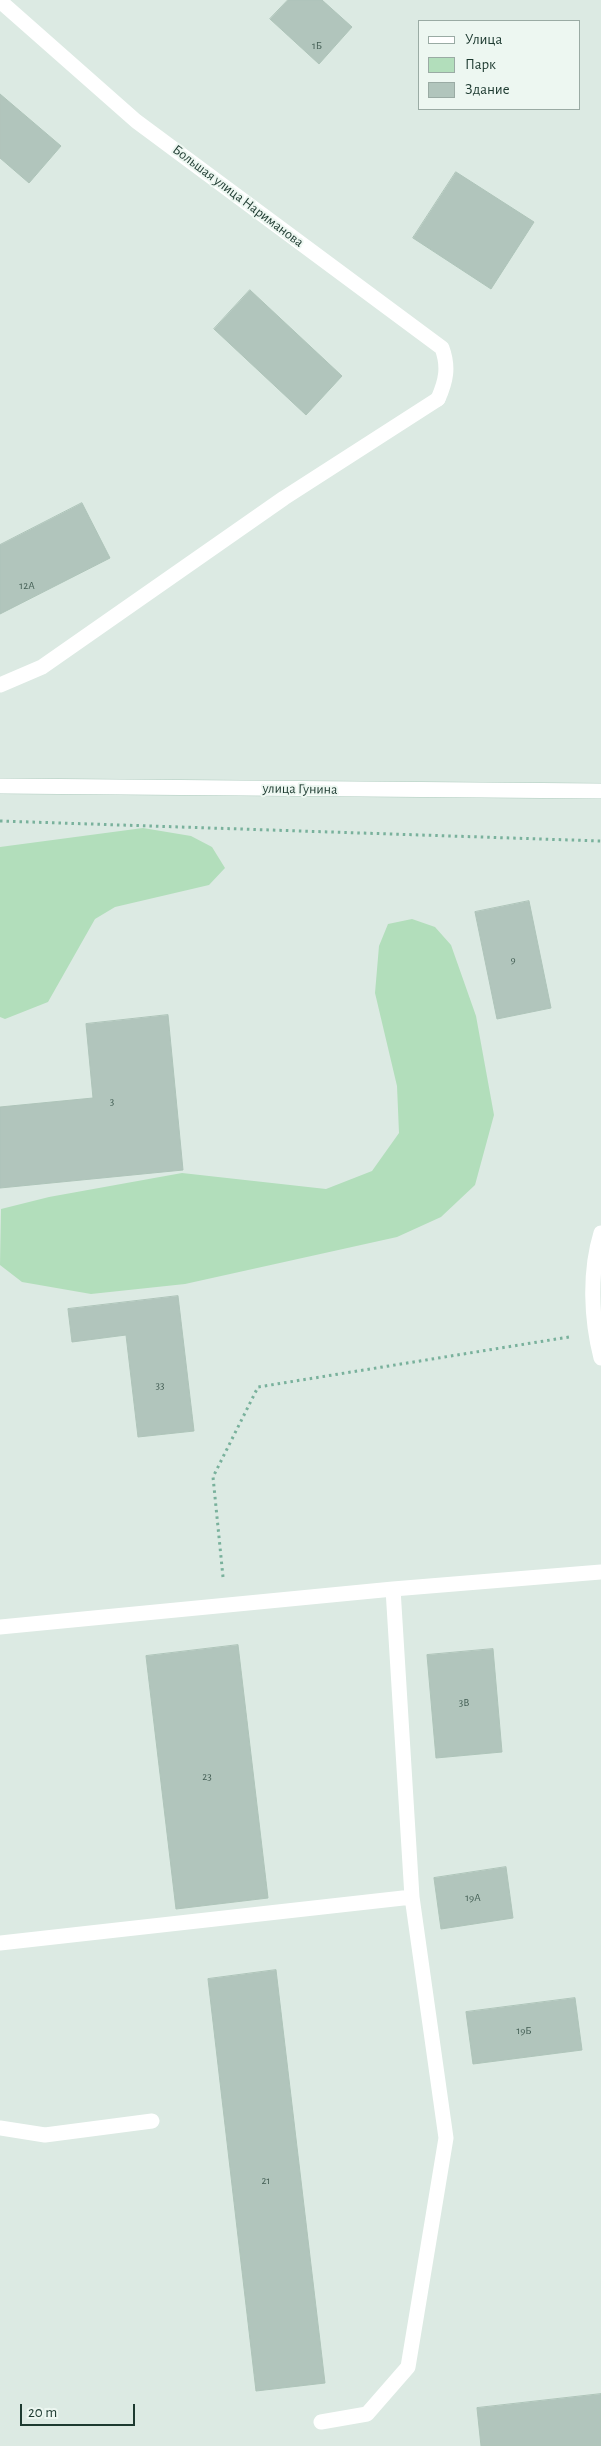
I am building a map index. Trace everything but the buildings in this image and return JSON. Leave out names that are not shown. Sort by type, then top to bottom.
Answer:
[{"type":"street","name":"Большая улица Нариманова","points":[[0,1],[136,121],[442,348],[446,361],[446,382],[438,399],[284,498],[42,667],[0,685]]},
{"type":"street","name":"улица Гунина","points":[[0,786],[601,791]]},
{"type":"street","points":[[601,1233],[592,1292],[595,1332],[601,1358]]},
{"type":"street","points":[[0,1627],[601,1572]]},
{"type":"street","points":[[321,2422],[367,2414],[408,2368],[446,2138],[412,1897],[393,1590]]},
{"type":"street","points":[[0,1943],[412,1897]]},
{"type":"street","points":[[0,2128],[45,2135],[152,2121]]},
{"type":"path","points":[[0,821],[601,841]]},
{"type":"path","points":[[226,1606],[213,1477],[258,1387],[595,1332]]},
{"type":"green space","points":[[143,828],[191,836],[212,847],[225,868],[209,885],[115,907],[95,919],[48,1002],[5,1019],[0,1017],[0,847]]},
{"type":"green space","points":[[412,919],[435,927],[451,945],[476,1016],[494,1115],[475,1185],[441,1217],[397,1237],[185,1284],[91,1294],[22,1282],[0,1265],[1,1209],[49,1197],[182,1173],[326,1189],[372,1171],[399,1133],[397,1086],[375,993],[379,946],[388,924]]}]
